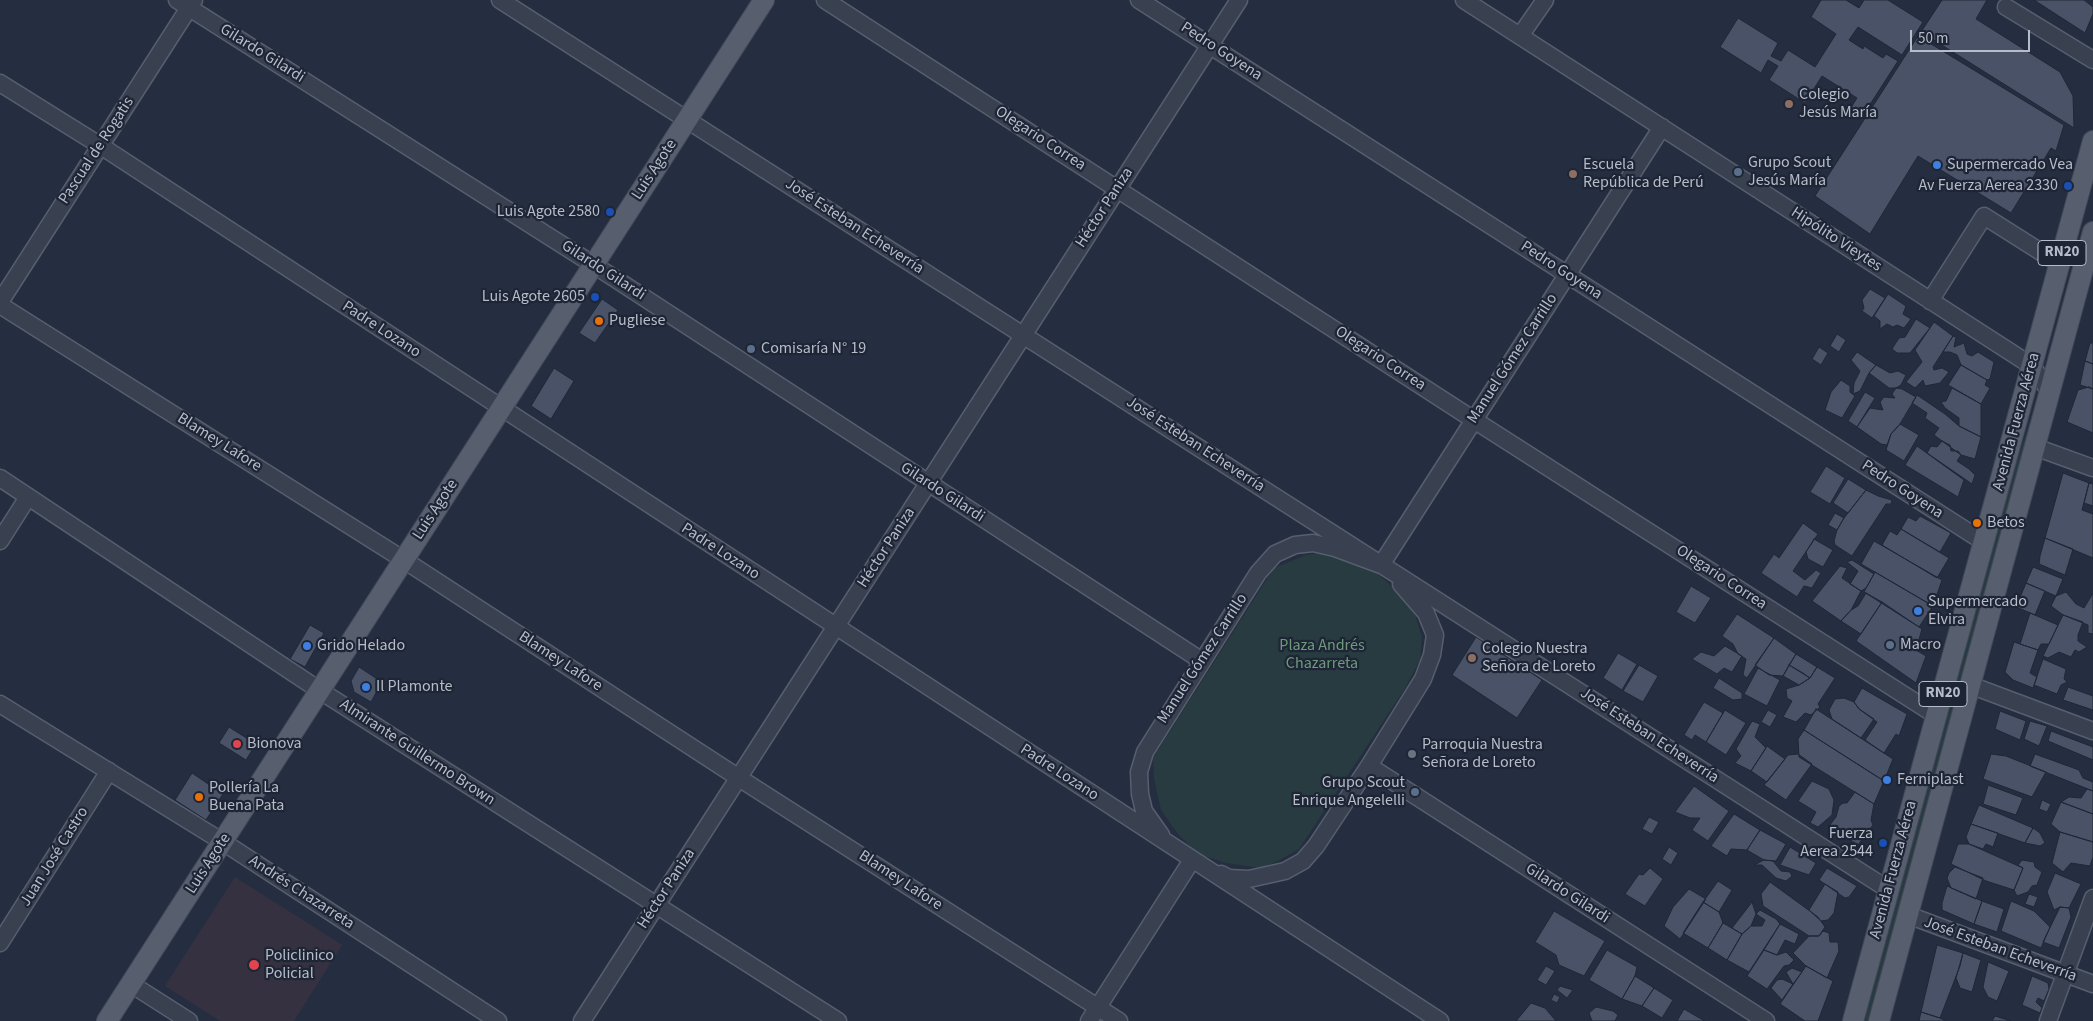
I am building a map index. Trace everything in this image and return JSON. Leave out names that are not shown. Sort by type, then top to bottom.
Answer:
[{"type":"main road","name":"Luis Agote","points":[[108,1021],[764,0]]},
{"type":"main road","name":"Avenida Fuerza Aérea","points":[[1853,1021],[2093,140]]},
{"type":"main road","name":"Avenida Fuerza Aérea","points":[[1879,1021],[2093,232]]},
{"type":"street","name":"José Esteban Echeverría","points":[[500,0],[1889,890]]},
{"type":"street","name":"Olegario Correa","points":[[825,0],[1474,420],[1937,716]]},
{"type":"street","name":"Pedro Goyena","points":[[1139,0],[1984,542]]},
{"type":"street","name":"Héctor Paniza","points":[[582,1021],[1239,0]]},
{"type":"street","name":"Hipólito Vieytes","points":[[1464,0],[2032,366]]},
{"type":"street","points":[[1520,36],[1545,0]]},
{"type":"street","name":"Pascual de Rogatis","points":[[0,304],[101,146],[187,3]]},
{"type":"street","name":"Gilardo Gilardi","points":[[187,3],[594,265],[1202,661]]},
{"type":"street","points":[[2006,7],[2093,60]]},
{"type":"street","name":"Padre Lozano","points":[[0,82],[101,146],[1440,1021]]},
{"type":"street","name":"Manuel Gómez Carrillo","points":[[1381,565],[1662,127]]},
{"type":"street","points":[[1930,301],[1984,216],[2060,264]]},
{"type":"street","name":"Blamey Lafore","points":[[0,304],[404,560],[739,778],[1093,1014],[1118,1021]]},
{"type":"street","points":[[2032,366],[2050,392]]},
{"type":"street","points":[[2035,447],[2093,468]]},
{"type":"street","name":"Almirante Guillermo Brown","points":[[0,478],[319,690],[838,1021]]},
{"type":"street","points":[[0,541],[28,497]]},
{"type":"street","name":"Manuel Gómez Carrillo","points":[[1313,543],[1335,548],[1381,565],[1409,592],[1426,613],[1435,635],[1432,655],[1423,679],[1316,846],[1303,861],[1285,871],[1249,879],[1229,878],[1192,860],[1157,831],[1144,811],[1140,794],[1139,772],[1144,752],[1202,661],[1258,573],[1275,554],[1295,545],[1313,543]]},
{"type":"street","points":[[1970,685],[2093,731]]},
{"type":"street","name":"Andrés Chazarreta","points":[[0,704],[223,842],[498,1021]]},
{"type":"street","name":"Gilardo Gilardi","points":[[1368,766],[1766,1021]]},
{"type":"street","name":"Juan José Castro","points":[[0,943],[109,771]]},
{"type":"street","points":[[1093,1014],[1192,860]]},
{"type":"street","points":[[2048,1021],[2093,898]]},
{"type":"street","name":"José Esteban Echeverría","points":[[1908,915],[2093,984]]},
{"type":"street","points":[[131,984],[189,1021]]},
{"type":"shaded area","name":"Policlinico Policial","points":[[235,877],[342,945],[294,1021],[220,1021],[165,986]]},
{"type":"green space","points":[[2033,423],[1879,1021],[1853,1021],[1990,545],[2029,424]]},
{"type":"green space","name":"Plaza Andrés Chazarreta","points":[[1327,552],[1354,560],[1376,572],[1401,595],[1415,615],[1422,637],[1420,660],[1404,690],[1299,849],[1261,868],[1226,863],[1198,854],[1178,834],[1161,810],[1154,778],[1153,758],[1274,568],[1306,555]]},
{"type":"building","points":[[1821,0],[1846,0],[1859,8],[1864,0],[1888,0],[1923,22],[1902,55],[1858,27],[1849,40],[1863,49],[1864,46],[1883,58],[1886,54],[1898,61],[1862,117],[1850,109],[1857,98],[1822,76],[1805,103],[1769,80],[1778,66],[1768,60],[1761,73],[1720,47],[1738,18],[1778,43],[1771,56],[1781,61],[1788,50],[1815,67],[1836,34],[1811,17]]},
{"type":"building","points":[[1942,0],[1987,0],[1976,19],[2060,72],[2073,96],[2074,128],[1921,32]]},
{"type":"building","points":[[2034,0],[2084,0],[2093,7],[2093,14],[2085,33]]},
{"type":"building","points":[[1918,36],[2064,125],[2056,151],[2051,148],[2011,213],[1918,156],[1870,234],[1815,196]]},
{"type":"building","points":[[1870,289],[1885,298],[1872,318],[1862,311],[1864,308],[1862,300]]},
{"type":"building","points":[[1888,294],[1906,306],[1903,314],[1911,319],[1904,328],[1897,325],[1893,327],[1887,324],[1880,329],[1880,321],[1874,316]]},
{"type":"building","name":"Pugliese","points":[[602,299],[618,310],[595,343],[579,333]]},
{"type":"building","points":[[1916,319],[1930,328],[1910,353],[1897,353],[1892,349],[1899,338],[1905,337]]},
{"type":"building","points":[[1934,322],[1953,336],[1933,367],[1934,370],[1942,368],[1949,372],[1940,383],[1925,386],[1923,380],[1915,388],[1906,382],[1922,362],[1915,350]]},
{"type":"building","points":[[1837,334],[1846,340],[1839,352],[1830,346]]},
{"type":"building","points":[[1953,336],[1956,337],[1954,347],[1964,343],[1967,354],[1972,356],[1978,352],[1994,362],[1990,379],[1987,380],[1961,365],[1957,355],[1943,352]]},
{"type":"building","points":[[2090,343],[2093,343],[2093,364],[2085,361]]},
{"type":"building","points":[[1819,347],[1828,353],[1821,365],[1812,359]]},
{"type":"building","points":[[1857,352],[1876,365],[1869,373],[1860,391],[1853,394],[1854,383],[1860,371],[1851,360]]},
{"type":"building","points":[[2085,361],[2093,364],[2093,389],[2080,385]]},
{"type":"building","points":[[1876,365],[1890,373],[1898,371],[1906,375],[1901,385],[1896,388],[1889,388],[1869,373]]},
{"type":"building","points":[[1961,365],[1987,380],[1985,385],[1990,388],[1981,404],[1948,385]]},
{"type":"building","points":[[554,368],[574,381],[551,419],[531,406]]},
{"type":"building","points":[[1841,380],[1850,386],[1850,392],[1855,396],[1842,418],[1825,410],[1831,392]]},
{"type":"building","points":[[2089,387],[2093,389],[2093,433],[2067,422],[2078,390]]},
{"type":"building","points":[[1896,388],[1902,389],[1916,397],[1900,424],[1891,434],[1887,445],[1881,444],[1857,427],[1870,408],[1883,410],[1880,402],[1884,397],[1895,398],[1892,394]]},
{"type":"building","points":[[1952,388],[1981,404],[1981,437],[1959,426],[1959,418],[1945,408],[1941,402],[1946,401]]},
{"type":"building","points":[[1865,392],[1875,398],[1857,427],[1848,421]]},
{"type":"building","points":[[1917,395],[1959,426],[1981,437],[1975,459],[1961,455],[1934,435],[1939,428],[1925,418],[1927,413],[1912,403]]},
{"type":"building","points":[[1900,424],[1919,435],[1904,461],[1886,450],[1891,434]]},
{"type":"building","points":[[1942,441],[1950,445],[1951,451],[1958,451],[1961,455],[1957,461],[1975,475],[1972,484],[1927,453],[1931,446],[1937,447]]},
{"type":"building","points":[[1917,446],[1964,480],[1958,497],[1905,465]]},
{"type":"building","points":[[1826,466],[1845,478],[1830,504],[1810,492]]},
{"type":"building","points":[[2063,473],[2089,483],[2082,510],[2093,514],[2093,558],[2045,538]]},
{"type":"building","points":[[1848,479],[1866,490],[1848,513],[1833,503]]},
{"type":"building","points":[[2089,483],[2093,484],[2093,506],[2084,503]]},
{"type":"building","points":[[1866,490],[1892,500],[1891,504],[1886,504],[1852,556],[1835,545],[1834,541],[1837,530],[1844,518]]},
{"type":"building","points":[[1835,513],[1844,518],[1837,530],[1828,525]]},
{"type":"building","points":[[1920,516],[1951,533],[1940,552],[1901,529],[1908,517],[1916,521]]},
{"type":"building","points":[[1803,523],[1818,534],[1793,571],[1805,580],[1816,570],[1821,573],[1812,588],[1804,586],[1797,597],[1761,573],[1774,554],[1779,558]]},
{"type":"building","points":[[1901,529],[1949,558],[1937,578],[1882,545],[1890,531],[1897,535]]},
{"type":"building","points":[[2045,538],[2073,549],[2065,575],[2039,564]]},
{"type":"building","points":[[1814,539],[1833,550],[1823,567],[1808,559],[1806,552]]},
{"type":"building","points":[[1874,541],[1942,580],[1933,606],[1861,564]]},
{"type":"building","points":[[1852,560],[1874,574],[1866,588],[1861,591],[1850,584],[1858,571],[1847,562]]},
{"type":"building","points":[[1840,566],[1847,568],[1842,578],[1861,591],[1851,610],[1841,621],[1812,601]]},
{"type":"building","points":[[2033,567],[2063,579],[2056,596],[2026,583]]},
{"type":"building","points":[[1875,572],[1933,606],[1919,627],[1864,592]]},
{"type":"building","points":[[2026,583],[2045,591],[2035,615],[2016,607]]},
{"type":"building","points":[[1691,586],[1711,598],[1695,623],[1676,612]]},
{"type":"building","points":[[2066,592],[2076,604],[2084,608],[2093,593],[2093,634],[2088,633],[2088,625],[2063,615],[2051,606],[2056,596]]},
{"type":"building","points":[[1866,593],[1882,602],[1861,634],[1841,621],[1851,610],[1858,606]]},
{"type":"building","name":"Macro","points":[[1882,602],[1922,629],[1916,650],[1926,656],[1916,683],[1856,641]]},
{"type":"building","points":[[2030,613],[2058,625],[2049,644],[2041,644],[2038,650],[2020,644]]},
{"type":"building","points":[[1737,614],[1774,638],[1747,678],[1743,675],[1746,659],[1738,654],[1733,644],[1722,636]]},
{"type":"building","points":[[2063,615],[2083,622],[2078,635],[2078,641],[2087,647],[2079,652],[2075,650],[2071,657],[2059,652],[2048,658],[2043,656]]},
{"type":"building","name":"Grido Helado","points":[[310,625],[324,633],[305,667],[290,659]]},
{"type":"building","points":[[1476,637],[1542,680],[1517,718],[1452,675]]},
{"type":"building","points":[[1774,638],[1796,654],[1783,676],[1769,675],[1755,665]]},
{"type":"building","points":[[2014,642],[2038,650],[2030,673],[2037,677],[2033,688],[2013,680],[2005,672]]},
{"type":"building","points":[[1725,646],[1742,656],[1732,672],[1724,668],[1717,674],[1692,659],[1701,652],[1714,656]]},
{"type":"building","points":[[1618,653],[1637,664],[1622,690],[1603,678]]},
{"type":"building","points":[[1796,654],[1817,667],[1810,678],[1789,665]]},
{"type":"building","points":[[2043,659],[2066,669],[2064,679],[2067,682],[2061,685],[2057,694],[2034,685]]},
{"type":"building","points":[[1639,665],[1658,676],[1643,702],[1623,691]]},
{"type":"building","points":[[1789,665],[1810,678],[1799,685],[1783,676]]},
{"type":"building","name":"Il Plamonte","points":[[359,667],[382,682],[371,702],[354,692],[351,681]]},
{"type":"building","points":[[1817,667],[1835,678],[1818,704],[1820,707],[1811,715],[1805,713],[1796,722],[1783,717],[1792,701],[1787,698],[1786,689],[1799,685],[1810,678]]},
{"type":"building","points":[[1758,668],[1780,680],[1767,706],[1744,694]]},
{"type":"building","points":[[1719,678],[1742,693],[1742,699],[1733,700],[1713,688]]},
{"type":"building","points":[[2068,687],[2093,696],[2093,710],[2063,700]]},
{"type":"building","points":[[1862,688],[1907,714],[1899,736],[1896,734],[1884,753],[1865,740],[1877,722],[1859,709],[1854,702]]},
{"type":"building","points":[[1844,698],[1854,702],[1859,709],[1874,719],[1861,738],[1832,719],[1829,710],[1835,699]]},
{"type":"building","points":[[1704,702],[1723,713],[1706,742],[1695,735],[1692,740],[1684,735]]},
{"type":"building","points":[[1816,709],[1893,759],[1884,781],[1804,730]]},
{"type":"building","points":[[1725,710],[1746,723],[1726,755],[1706,742]]},
{"type":"building","points":[[1768,710],[1777,715],[1770,727],[1761,722]]},
{"type":"building","points":[[2000,711],[2026,721],[2020,740],[1995,729]]},
{"type":"building","points":[[1752,721],[1760,724],[1755,737],[1766,748],[1751,771],[1735,763],[1741,756],[1736,749]]},
{"type":"building","points":[[2030,721],[2047,726],[2039,746],[2024,739]]},
{"type":"building","name":"Bionova","points":[[229,727],[256,744],[246,760],[219,743]]},
{"type":"building","points":[[1804,730],[1884,781],[1874,804],[1799,757],[1798,739]]},
{"type":"building","points":[[2051,731],[2093,747],[2093,760],[2048,741]]},
{"type":"building","points":[[1767,746],[1785,759],[1767,782],[1751,771]]},
{"type":"building","points":[[1798,754],[1812,764],[1786,800],[1764,785],[1788,755]]},
{"type":"building","points":[[1991,754],[2006,756],[2046,772],[2032,797],[1983,779]]},
{"type":"building","points":[[2035,754],[2079,770],[2083,778],[2093,782],[2093,791],[2030,766]]},
{"type":"building","name":"Pollería La Buena Pata","points":[[192,773],[223,794],[206,820],[175,800]]},
{"type":"building","points":[[1812,781],[1829,789],[1834,800],[1832,815],[1818,827],[1810,823],[1816,812],[1798,801]]},
{"type":"building","points":[[1988,785],[2023,798],[2016,815],[1983,804]]},
{"type":"building","points":[[1694,786],[1729,811],[1708,841],[1692,830],[1700,818],[1690,818],[1675,812]]},
{"type":"building","points":[[2087,789],[2093,791],[2093,814],[2061,802],[2069,797],[2081,798]]},
{"type":"building","points":[[1855,792],[1874,804],[1871,820],[1873,825],[1858,845],[1829,826],[1836,817],[1839,806],[1847,803]]},
{"type":"building","points":[[2042,800],[2051,804],[2047,812],[2039,809]]},
{"type":"building","points":[[2061,802],[2093,814],[2093,842],[2060,832],[2051,824]]},
{"type":"building","points":[[1979,805],[2033,828],[2025,843],[1971,824]]},
{"type":"building","points":[[1734,814],[1760,830],[1747,850],[1731,849],[1727,856],[1711,846]]},
{"type":"building","points":[[1649,817],[1659,822],[1652,834],[1642,829]]},
{"type":"building","points":[[1971,824],[1998,833],[1993,847],[1986,844],[1983,849],[1969,844],[1966,837]]},
{"type":"building","points":[[2033,828],[2040,833],[2045,843],[2040,846],[2025,843]]},
{"type":"building","points":[[1760,830],[1786,844],[1776,861],[1764,860],[1747,850]]},
{"type":"building","points":[[2060,832],[2093,842],[2093,857],[2090,866],[2071,863],[2063,872],[2052,863]]},
{"type":"building","points":[[1958,844],[1969,844],[2023,868],[2014,890],[1986,881],[1951,864]]},
{"type":"building","points":[[1669,847],[1678,853],[1671,865],[1662,859]]},
{"type":"building","points":[[1790,847],[1816,863],[1809,875],[1780,865]]},
{"type":"building","points":[[1764,860],[1773,861],[1781,871],[1790,872],[1792,876],[1786,881],[1776,878],[1762,865],[1754,865]]},
{"type":"building","points":[[2022,860],[2034,862],[2035,867],[2042,872],[2037,885],[2032,886],[2028,892],[2017,896],[2014,890],[2023,868],[2018,865]]},
{"type":"building","points":[[1955,867],[1983,878],[1976,899],[1951,888],[1947,878]]},
{"type":"building","points":[[1650,868],[1663,879],[1645,906],[1625,894],[1639,874],[1643,875]]},
{"type":"building","points":[[1827,868],[1857,886],[1849,897],[1845,898],[1819,880]]},
{"type":"building","points":[[2055,873],[2081,884],[2069,908],[2060,907],[2054,910],[2047,892]]},
{"type":"building","points":[[1718,881],[1732,890],[1719,912],[1703,902]]},
{"type":"building","points":[[1770,882],[1818,917],[1825,927],[1819,936],[1809,936],[1763,906],[1761,894]]},
{"type":"building","points":[[1825,884],[1838,892],[1834,913],[1828,920],[1821,921],[1809,910]]},
{"type":"building","points":[[1947,886],[1982,901],[1974,924],[1942,910]]},
{"type":"building","points":[[1689,889],[1706,899],[1680,939],[1664,926],[1673,907]]},
{"type":"building","points":[[2029,894],[2038,897],[2034,907],[2025,904]]},
{"type":"building","points":[[1982,901],[2004,909],[1997,932],[1974,924]]},
{"type":"building","points":[[2011,901],[2034,911],[2050,927],[2041,948],[2001,931]]},
{"type":"building","points":[[1703,902],[1719,912],[1723,923],[1708,948],[1683,933]]},
{"type":"building","points":[[1752,902],[1756,914],[1751,926],[1742,934],[1732,928]]},
{"type":"building","points":[[2060,907],[2069,908],[2071,917],[2059,948],[2043,942]]},
{"type":"building","points":[[1760,910],[1776,919],[1780,924],[1749,972],[1727,960],[1742,934],[1751,926],[1762,926],[1765,920],[1756,914]]},
{"type":"building","points":[[1554,911],[1605,941],[1584,976],[1559,965],[1556,955],[1535,942]]},
{"type":"building","points":[[1723,923],[1742,934],[1727,960],[1708,948]]},
{"type":"building","points":[[1780,924],[1799,934],[1795,944],[1785,940],[1777,955],[1764,950]]},
{"type":"building","points":[[1823,931],[1829,933],[1830,942],[1838,942],[1839,951],[1827,978],[1806,966],[1793,953],[1809,936],[1819,936]]},
{"type":"building","points":[[1937,945],[1963,953],[1960,966],[1940,1018],[1921,1012]]},
{"type":"building","points":[[1607,950],[1637,967],[1635,976],[1622,999],[1589,980]]},
{"type":"building","points":[[1764,950],[1777,955],[1786,952],[1794,960],[1789,965],[1784,966],[1767,989],[1747,976]]},
{"type":"building","points":[[1963,953],[1981,960],[1972,992],[1960,988],[1956,978]]},
{"type":"building","points":[[1988,962],[2009,971],[1997,1001],[1988,997],[1983,987]]},
{"type":"building","points":[[1546,966],[1555,971],[1546,985],[1537,980]]},
{"type":"building","points":[[1806,966],[1833,981],[1818,1021],[1805,1021],[1780,1004]]},
{"type":"building","points":[[1792,968],[1802,972],[1793,984],[1786,972]]},
{"type":"building","points":[[1635,976],[1654,988],[1642,1006],[1622,999]]},
{"type":"building","points":[[2032,976],[2048,983],[2049,989],[2044,1001],[2038,998],[2036,1002],[2042,1008],[2040,1013],[2022,1005]]},
{"type":"building","points":[[1782,979],[1793,984],[1782,1000],[1771,988],[1777,980]]},
{"type":"building","points":[[1560,986],[1573,990],[1567,998],[1557,990]]},
{"type":"building","points":[[1654,988],[1673,1000],[1662,1018],[1642,1006]]},
{"type":"building","points":[[1554,994],[1560,997],[1557,1003],[1551,1000]]},
{"type":"building","points":[[1531,1003],[1545,1008],[1556,1021],[1516,1021]]},
{"type":"building","points":[[1596,1007],[1613,1011],[1618,1015],[1615,1021],[1592,1021],[1589,1013]]},
{"type":"building","points":[[1684,1009],[1696,1016],[1705,1021],[1677,1021]]},
{"type":"building","points":[[1921,1012],[1940,1018],[1946,1021],[1919,1021]]},
{"type":"building","points":[[1995,1016],[2011,1021],[1992,1021]]},
{"type":"place","name":"Colegio Jesús María","points":[[1789,104]]},
{"type":"place","name":"Supermercado Vea","points":[[1937,165]]},
{"type":"place","name":"Grupo Scout Jesús María","points":[[1738,172]]},
{"type":"place","name":"Escuela República de Perú","points":[[1573,174]]},
{"type":"place","name":"Av Fuerza Aerea 2330","points":[[2068,186]]},
{"type":"place","name":"Luis Agote 2580","points":[[610,212]]},
{"type":"place","name":"Luis Agote 2605","points":[[595,297]]},
{"type":"place","name":"Pugliese","points":[[599,321]]},
{"type":"place","name":"Comisaría N° 19","points":[[751,349]]},
{"type":"place","name":"Betos","points":[[1977,523]]},
{"type":"place","name":"Supermercado Elvira","points":[[1918,611]]},
{"type":"place","name":"Macro","points":[[1890,645]]},
{"type":"place","name":"Grido Helado","points":[[307,646]]},
{"type":"place","name":"Colegio Nuestra Señora de Loreto","points":[[1472,658]]},
{"type":"place","name":"Il Plamonte","points":[[366,687]]},
{"type":"place","name":"Bionova","points":[[237,744]]},
{"type":"place","name":"Parroquia Nuestra Señora de Loreto","points":[[1412,754]]},
{"type":"place","name":"Ferniplast","points":[[1887,780]]},
{"type":"place","name":"Grupo Scout Enrique Angelelli","points":[[1415,792]]},
{"type":"place","name":"Pollería La Buena Pata","points":[[199,797]]},
{"type":"place","name":"Fuerza Aerea 2544","points":[[1883,843]]},
{"type":"place","name":"Policlinico Policial","points":[[254,965]]}]
